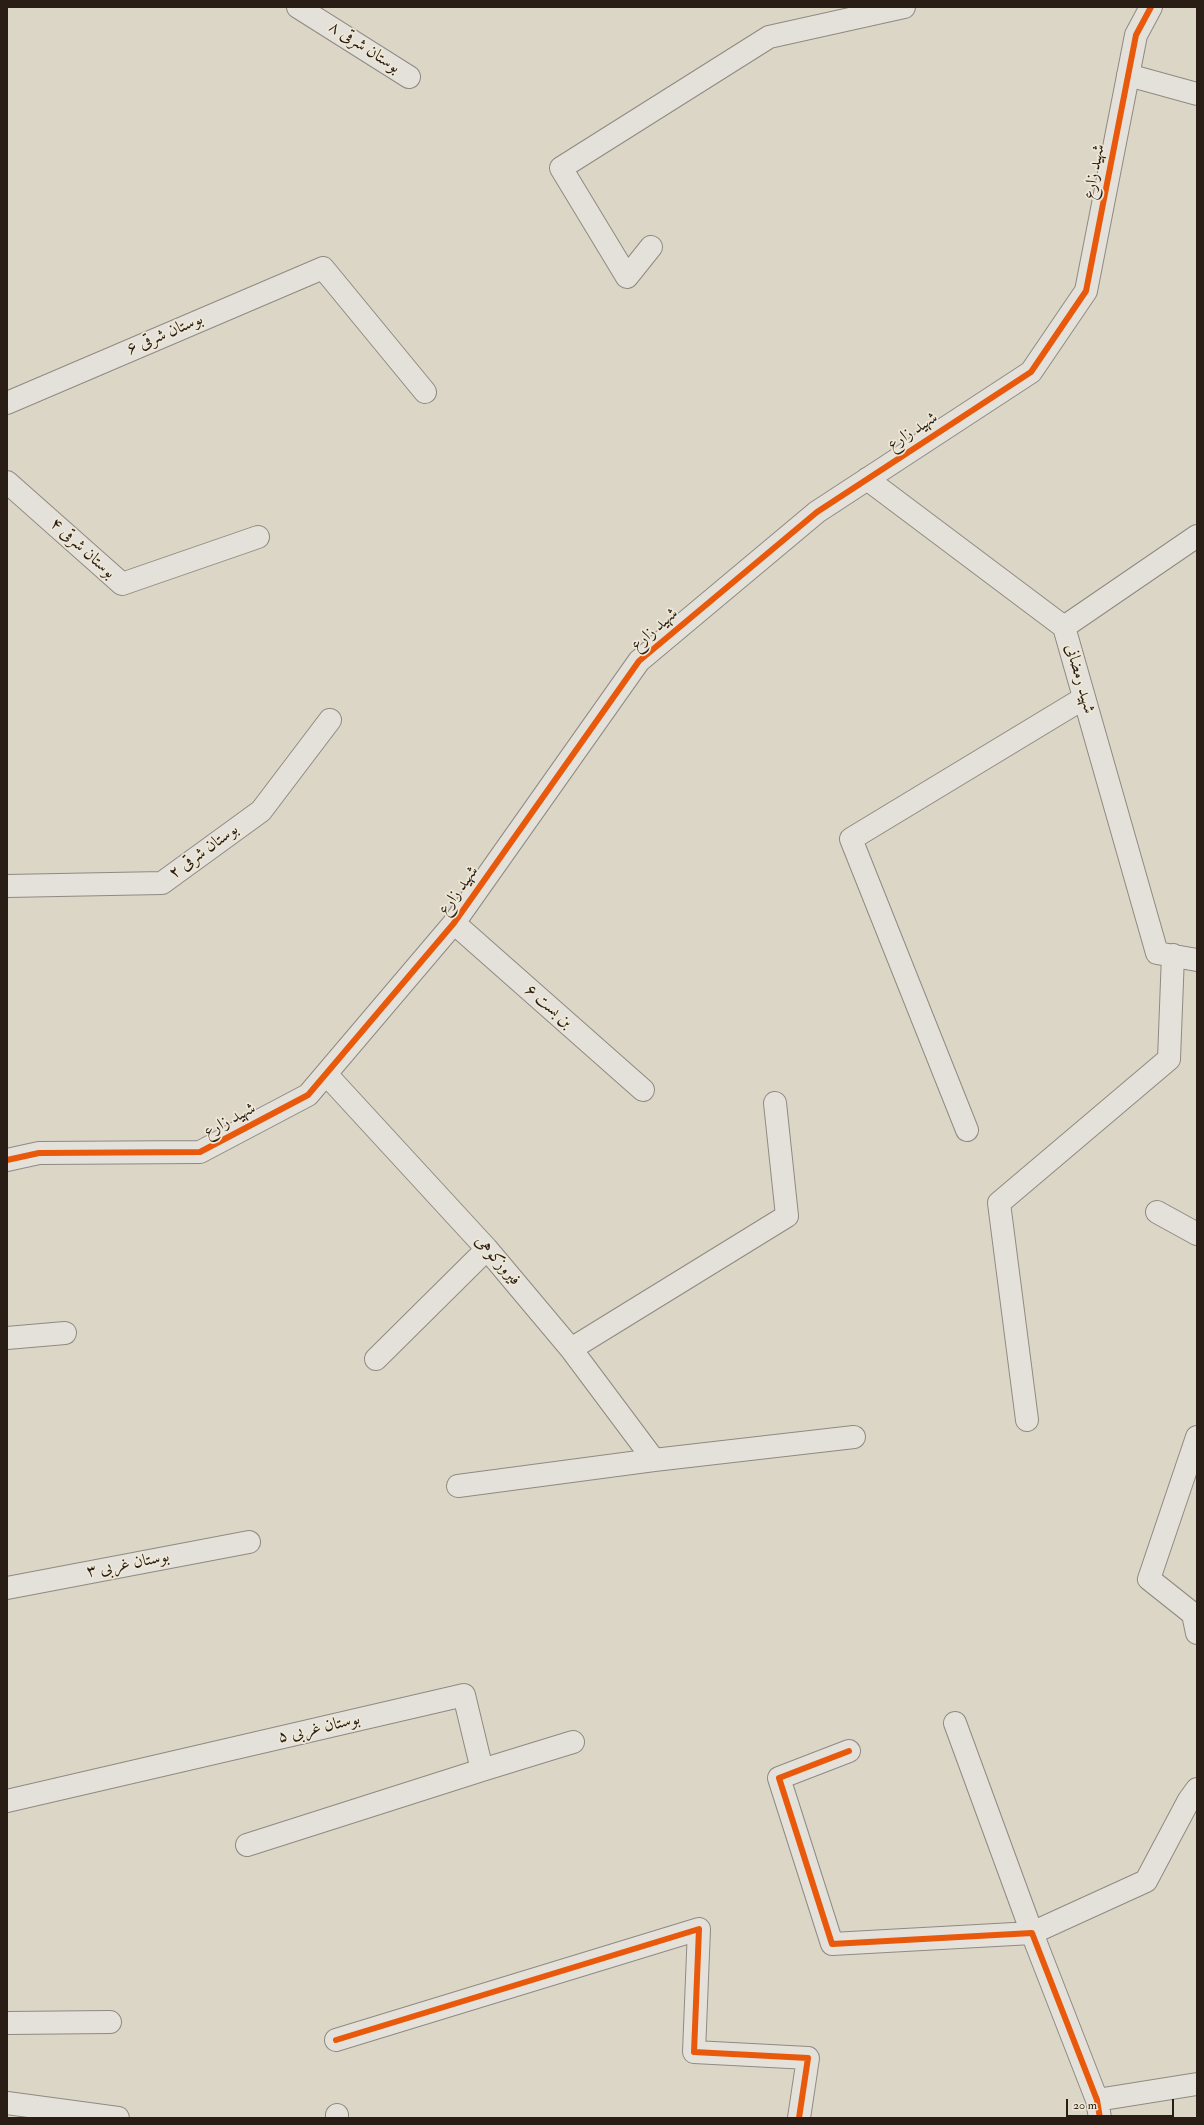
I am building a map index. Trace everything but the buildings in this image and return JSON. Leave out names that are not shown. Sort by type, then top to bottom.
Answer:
[{"type":"street","points":[[651,247],[627,277],[561,168],[770,37],[904,7]]},
{"type":"street","name":"شهید زارع","points":[[7,1160],[38,1153],[200,1152],[308,1096],[454,923],[639,661],[817,512],[1031,372],[1086,291],[1136,35],[1151,7]]},
{"type":"street","name":"بوستان شرقی ۸","points":[[313,10],[409,77]]},
{"type":"street","points":[[1128,75],[1197,94]]},
{"type":"street","name":"بوستان شرقی ۶","points":[[7,403],[323,268],[426,392]]},
{"type":"street","name":"شهید رمضانی","points":[[867,479],[1064,627],[1157,953],[1173,956]]},
{"type":"street","name":"بوستان شرقی ۴","points":[[7,482],[122,584],[258,537]]},
{"type":"street","points":[[1064,627],[1197,536]]},
{"type":"street","points":[[967,1130],[851,839],[1084,698]]},
{"type":"street","name":"بوستان شرقی ۲","points":[[7,886],[162,883],[261,811],[330,720]]},
{"type":"street","name":"بن بست ۶","points":[[454,923],[643,1090]]},
{"type":"street","points":[[1027,1420],[999,1203],[1169,1059],[1173,956],[1197,960]]},
{"type":"street","name":"فیروزکوهی","points":[[326,1074],[487,1249],[571,1349],[654,1460]]},
{"type":"street","points":[[571,1349],[787,1216],[775,1103]]},
{"type":"street","points":[[1157,1212],[1197,1234]]},
{"type":"street","points":[[376,1359],[487,1249]]},
{"type":"street","points":[[7,1338],[65,1333]]},
{"type":"street","points":[[458,1486],[654,1460],[854,1437]]},
{"type":"street","points":[[1197,1437],[1149,1579],[1193,1614],[1197,1633]]},
{"type":"street","name":"بوستان غربی ۳","points":[[7,1588],[249,1542]]},
{"type":"street","name":"بوستان غربی ۵","points":[[7,1801],[464,1695],[482,1770]]},
{"type":"street","points":[[955,1723],[1098,2109],[1197,2084]]},
{"type":"street","points":[[248,1845],[572,1742]]},
{"type":"street","points":[[849,1751],[779,1778],[832,1944],[1032,1933],[1146,1881],[1189,1800],[1197,1789]]},
{"type":"street","points":[[336,2040],[699,1929],[694,2052],[808,2058],[799,2118]]},
{"type":"street","points":[[7,2023],[110,2022]]},
{"type":"street","points":[[7,2103],[118,2118]]},
{"type":"cycle path","points":[[7,1160],[39,1153],[200,1152],[308,1095],[454,923],[639,661],[817,512],[1031,372],[1086,291],[1136,35],[1151,7]]},
{"type":"cycle path","points":[[849,1751],[779,1778],[832,1944],[1032,1933],[1097,2100],[1100,2118]]},
{"type":"cycle path","points":[[336,2040],[699,1929],[694,2052],[808,2058],[799,2118]]}]
